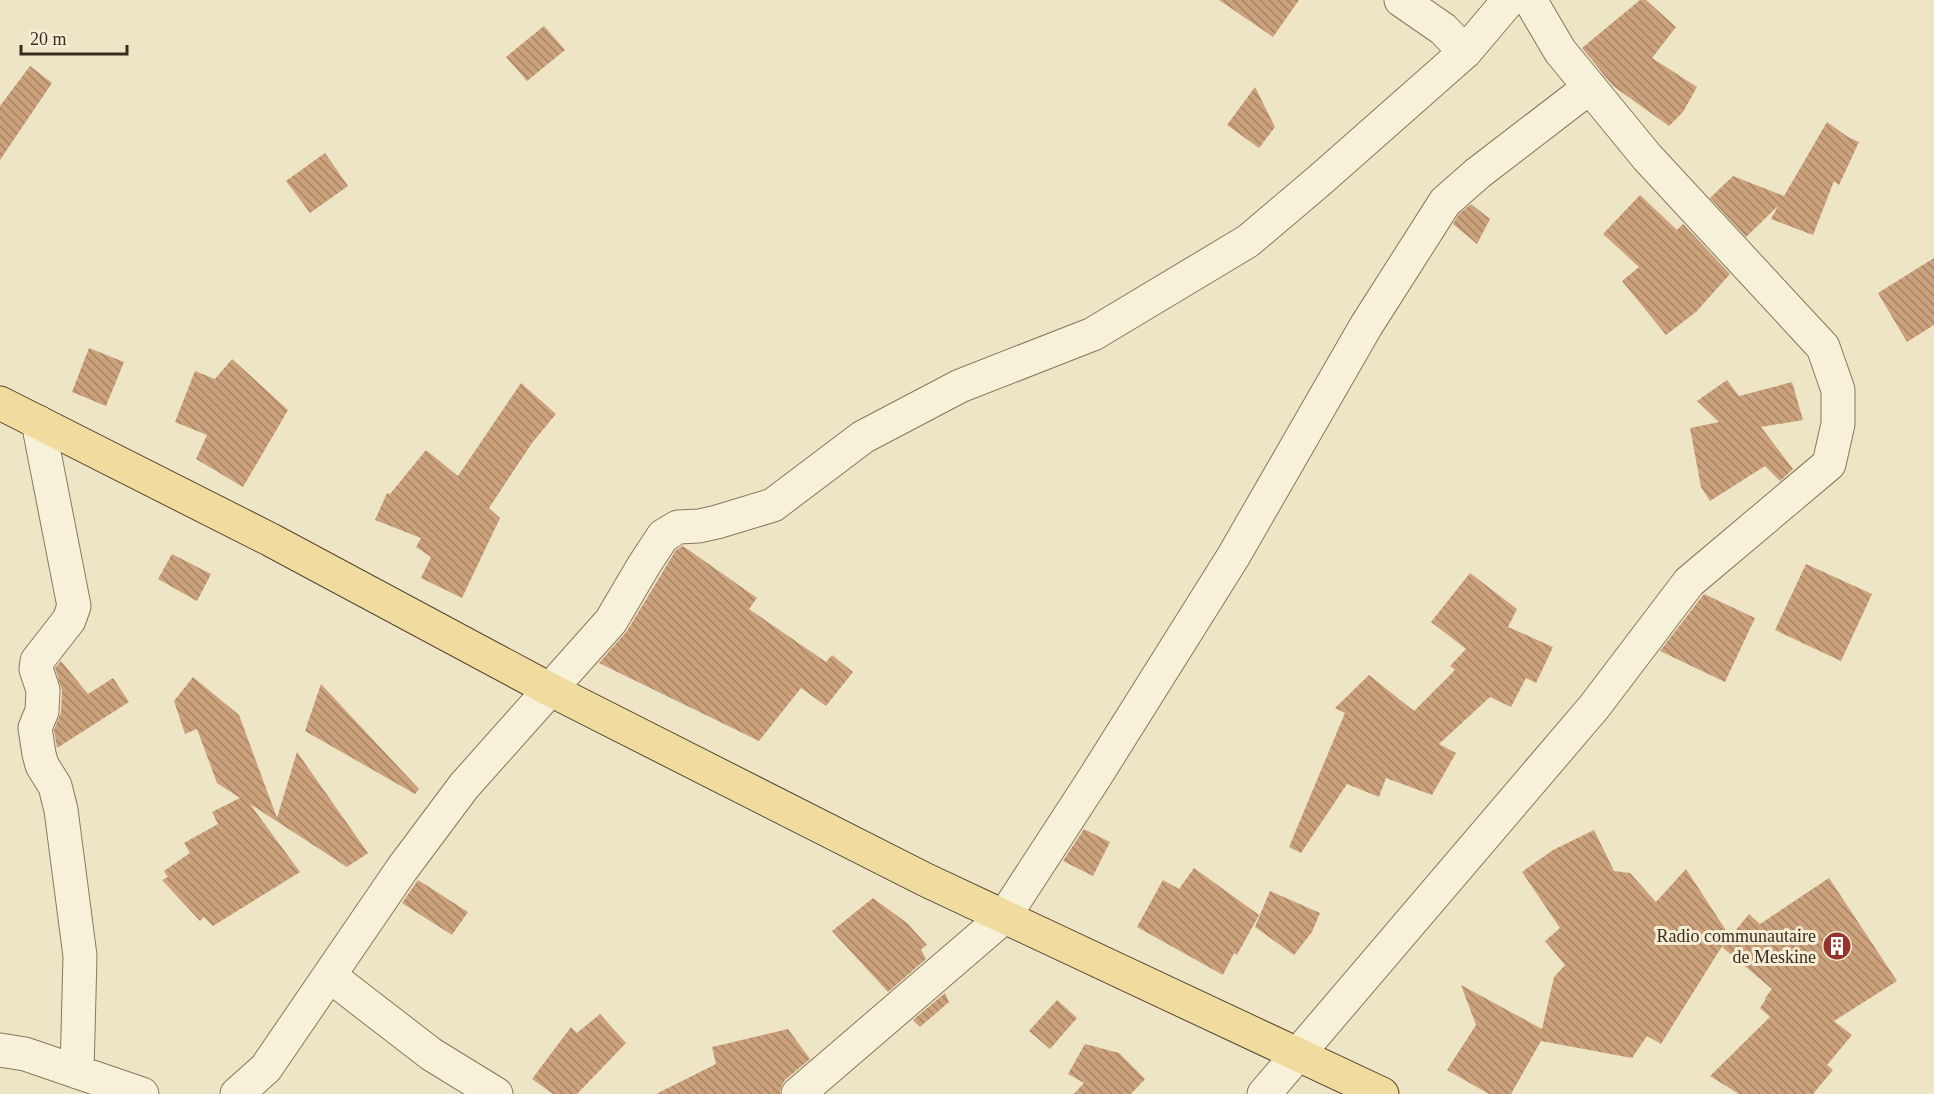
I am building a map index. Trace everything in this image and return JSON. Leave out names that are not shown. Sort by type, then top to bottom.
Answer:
[{"type":"main road","points":[[0,403],[271,540],[549,689],[926,880],[1382,1094]]},
{"type":"street","points":[[1401,0],[1443,29],[1465,52]]},
{"type":"street","points":[[237,1094],[266,1068],[402,869],[464,786],[611,621],[663,536],[678,527],[717,522],[773,505],[863,437],[960,386],[1093,334],[1238,247],[1320,180],[1465,52],[1509,0]]},
{"type":"street","points":[[1264,1094],[1594,707],[1689,582],[1829,464],[1838,424],[1838,390],[1823,347],[1647,157],[1560,51],[1530,0]]},
{"type":"street","points":[[798,1094],[1004,917],[1095,777],[1233,556],[1366,326],[1445,202],[1478,173],[1590,87]]},
{"type":"street","points":[[38,422],[74,606],[69,620],[37,661],[36,669],[43,690],[42,711],[35,728],[39,754],[55,786],[61,810],[80,956],[76,1072]]},
{"type":"street","points":[[330,976],[431,1054],[496,1094]]},
{"type":"street","points":[[0,1050],[26,1054],[142,1094]]},
{"type":"building","points":[[1219,0],[1299,0],[1273,37]]},
{"type":"building","points":[[1640,0],[1646,0],[1676,27],[1652,58],[1697,87],[1683,112],[1669,126],[1613,86],[1582,48]]},
{"type":"building","points":[[544,26],[565,50],[527,81],[506,57]]},
{"type":"building","points":[[30,66],[52,83],[0,160],[0,106]]},
{"type":"building","points":[[1255,87],[1275,127],[1259,148],[1227,125]]},
{"type":"building","points":[[1827,122],[1859,142],[1839,185],[1834,181],[1813,235],[1771,219],[1778,206],[1746,237],[1710,198],[1733,176],[1784,196]]},
{"type":"building","points":[[325,153],[348,186],[310,213],[286,181]]},
{"type":"building","points":[[1640,195],[1677,230],[1683,224],[1730,274],[1696,312],[1666,335],[1622,281],[1639,267],[1603,234]]},
{"type":"building","points":[[1471,204],[1490,219],[1477,244],[1453,224],[1459,214]]},
{"type":"building","points":[[1934,258],[1934,325],[1907,342],[1878,293]]},
{"type":"building","points":[[89,348],[124,362],[106,406],[72,392]]},
{"type":"building","points":[[232,359],[288,410],[243,487],[196,459],[207,435],[175,422],[195,371],[215,379]]},
{"type":"building","points":[[1727,380],[1739,396],[1792,382],[1803,420],[1761,427],[1793,469],[1780,481],[1765,466],[1710,501],[1701,487],[1690,428],[1719,422],[1697,401]]},
{"type":"building","points":[[521,383],[556,414],[532,443],[489,508],[500,518],[462,598],[421,578],[431,557],[416,547],[421,538],[375,520],[387,493],[390,494],[426,450],[458,476]]},
{"type":"building","points":[[683,546],[757,598],[749,609],[826,662],[832,655],[853,672],[826,706],[801,688],[759,741],[599,663],[627,631],[676,550]]},
{"type":"building","points":[[172,554],[211,574],[197,601],[158,579]]},
{"type":"building","points":[[1806,564],[1872,594],[1841,661],[1775,630]]},
{"type":"building","points":[[1470,573],[1517,609],[1508,627],[1553,647],[1536,683],[1526,678],[1511,707],[1490,697],[1439,744],[1456,753],[1432,795],[1386,778],[1379,797],[1347,784],[1301,853],[1289,847],[1345,713],[1335,708],[1369,675],[1414,711],[1455,670],[1450,666],[1466,649],[1431,622]]},
{"type":"building","points":[[1704,594],[1755,618],[1725,682],[1660,651]]},
{"type":"building","points":[[61,661],[88,694],[113,678],[129,702],[57,748],[54,730],[61,712],[62,691],[55,668]]},
{"type":"building","points":[[193,677],[239,715],[277,818],[297,752],[368,853],[347,867],[250,804],[300,872],[213,926],[204,917],[200,921],[162,880],[168,877],[164,871],[190,853],[184,843],[218,824],[212,812],[240,798],[217,783],[197,729],[185,734],[174,701]]},
{"type":"building","points":[[321,684],[419,789],[415,794],[305,731]]},
{"type":"building","points":[[1084,829],[1110,842],[1093,876],[1063,861]]},
{"type":"building","points":[[1594,830],[1614,871],[1630,873],[1656,902],[1686,869],[1729,935],[1661,1044],[1647,1036],[1632,1058],[1541,1041],[1511,1094],[1489,1094],[1447,1070],[1476,1025],[1461,985],[1542,1029],[1554,977],[1565,965],[1545,941],[1560,928],[1522,872],[1553,850]]},
{"type":"building","points":[[1194,868],[1259,915],[1237,955],[1234,953],[1223,975],[1137,927],[1163,880],[1179,889]]},
{"type":"building","points":[[1829,878],[1897,981],[1834,1021],[1852,1035],[1827,1065],[1833,1070],[1813,1094],[1739,1094],[1710,1076],[1770,1017],[1760,1008],[1772,989],[1722,947],[1749,914],[1760,924]]},
{"type":"building","points":[[418,880],[468,912],[452,935],[402,903]]},
{"type":"building","points":[[1270,891],[1320,913],[1312,932],[1294,955],[1255,927]]},
{"type":"building","points":[[873,898],[907,923],[927,945],[921,949],[926,959],[888,992],[832,931]]},
{"type":"building","points":[[945,993],[949,1002],[920,1027],[913,1020]]},
{"type":"building","points":[[1057,1000],[1077,1018],[1050,1049],[1029,1031]]},
{"type":"building","points":[[600,1014],[626,1043],[577,1094],[553,1094],[532,1079],[571,1027],[577,1033]]},
{"type":"building","points":[[788,1029],[810,1059],[785,1080],[780,1094],[656,1094],[716,1064],[712,1047]]},
{"type":"building","points":[[1085,1044],[1119,1053],[1145,1079],[1131,1094],[1074,1094],[1084,1083],[1068,1074]]},
{"type":"place","name":"Radio communautaire de Meskine","points":[[1837,946]]}]
